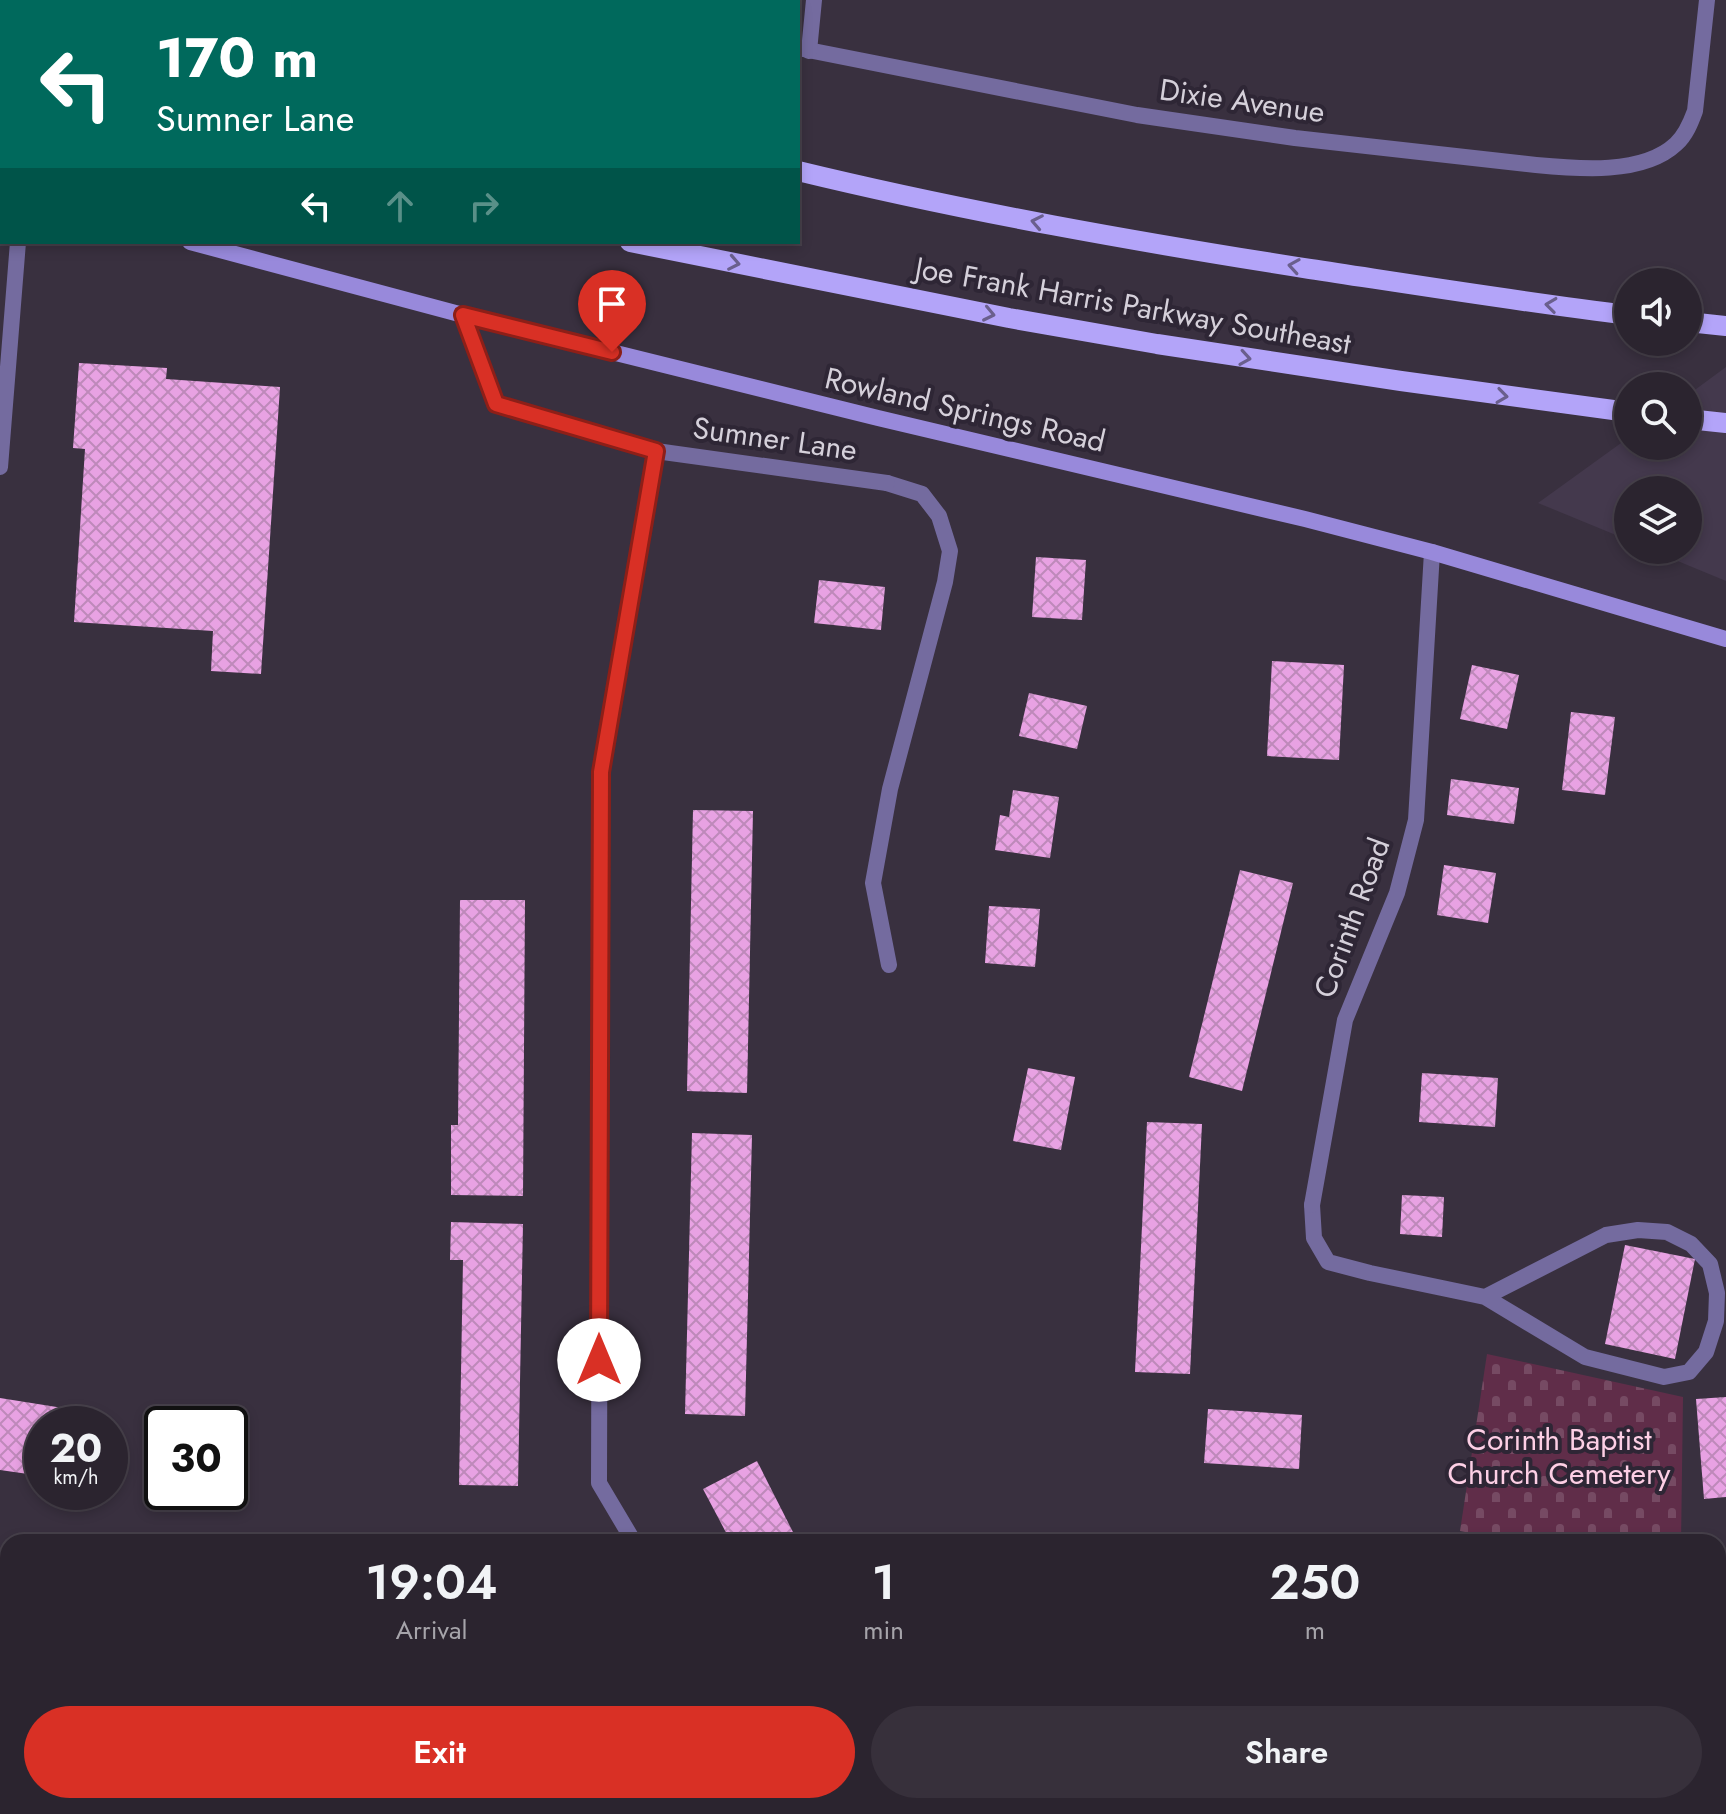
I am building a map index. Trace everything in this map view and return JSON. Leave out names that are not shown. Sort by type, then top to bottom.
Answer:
[{"type":"main road","points":[[800,171],[895,194],[1149,243],[1614,313]]},
{"type":"main road","name":"Joe Frank Harris Parkway Southeast","points":[[640,244],[1009,318],[1157,344],[1614,410]]},
{"type":"main road","points":[[1702,323],[1726,326]]},
{"type":"main road","points":[[1702,420],[1726,423]]},
{"type":"street","points":[[803,49],[814,0]]},
{"type":"street","name":"Dixie Avenue","points":[[803,49],[1137,115],[1295,138],[1566,168],[1618,167],[1660,156],[1677,143],[1688,128],[1695,111],[1707,0]]},
{"type":"street","points":[[0,467],[18,244]]},
{"type":"street","name":"Rowland Springs Road","points":[[197,244],[463,315],[1305,519],[1432,552],[1726,639]]},
{"type":"street","name":"Sumner Lane","points":[[463,315],[496,404],[656,451],[887,483],[922,494],[939,516],[950,551],[945,582],[890,789],[873,883],[889,965]]},
{"type":"street","name":"Sumner Lane","points":[[629,1534],[599,1483],[601,772],[656,451]]},
{"type":"street","name":"Corinth Road","points":[[1432,552],[1416,820],[1397,893],[1345,1020],[1312,1205],[1314,1238],[1328,1262],[1485,1297],[1585,1357],[1664,1377],[1689,1372],[1706,1352],[1716,1321],[1717,1293],[1710,1264],[1691,1244],[1667,1232],[1638,1230],[1606,1235],[1485,1297]]},
{"type":"shaded area","points":[[1726,367],[1726,581],[1685,564],[1702,564],[1702,476],[1614,476],[1614,534],[1538,503],[1614,448],[1614,460],[1702,460],[1702,385]]},
{"type":"green space","name":"Corinth Baptist Church Cemetery","points":[[1487,1354],[1683,1397],[1681,1534],[1476,1534],[1460,1531]]},
{"type":"building","points":[[79,363],[167,368],[166,379],[280,387],[261,674],[211,671],[213,631],[74,622],[85,449],[73,448]]},
{"type":"building","points":[[1036,557],[1086,560],[1082,620],[1032,617]]},
{"type":"building","points":[[819,580],[885,587],[881,630],[814,623]]},
{"type":"building","points":[[1272,661],[1344,665],[1339,760],[1267,756]]},
{"type":"building","points":[[1472,665],[1519,675],[1507,729],[1460,719]]},
{"type":"building","points":[[1029,693],[1087,706],[1077,749],[1019,736]]},
{"type":"building","points":[[1571,712],[1615,717],[1605,795],[1562,790]]},
{"type":"building","points":[[1451,779],[1519,788],[1514,824],[1447,815]]},
{"type":"building","points":[[1013,790],[1059,797],[1050,858],[995,850],[1000,815],[1009,817]]},
{"type":"building","points":[[693,810],[753,811],[747,1093],[687,1091]]},
{"type":"building","points":[[1444,865],[1496,873],[1488,923],[1437,915]]},
{"type":"building","points":[[1240,870],[1293,883],[1242,1091],[1189,1077]]},
{"type":"building","points":[[460,900],[525,900],[523,1196],[451,1195],[451,1125],[458,1125]]},
{"type":"building","points":[[989,906],[1040,909],[1035,967],[985,963]]},
{"type":"building","points":[[1028,1068],[1075,1077],[1061,1150],[1013,1141]]},
{"type":"building","points":[[1422,1073],[1498,1078],[1495,1127],[1419,1122]]},
{"type":"building","points":[[1147,1122],[1202,1124],[1190,1374],[1135,1372]]},
{"type":"building","points":[[692,1133],[752,1135],[745,1416],[685,1414]]},
{"type":"building","points":[[1402,1195],[1444,1197],[1442,1237],[1400,1234]]},
{"type":"building","points":[[451,1222],[523,1224],[518,1486],[459,1485],[463,1260],[450,1260]]},
{"type":"building","points":[[1625,1245],[1695,1259],[1675,1359],[1605,1344]]},
{"type":"building","points":[[1726,1397],[1726,1497],[1704,1499],[1696,1399]]},
{"type":"building","points":[[0,1398],[50,1406],[24,1406],[24,1473],[0,1470]]},
{"type":"building","points":[[1208,1409],[1302,1415],[1299,1469],[1204,1463]]},
{"type":"building","points":[[757,1461],[794,1534],[727,1534],[703,1489]]},
{"type":"route","points":[[599,1360],[601,772],[656,451],[496,404],[463,315],[612,352]]}]
